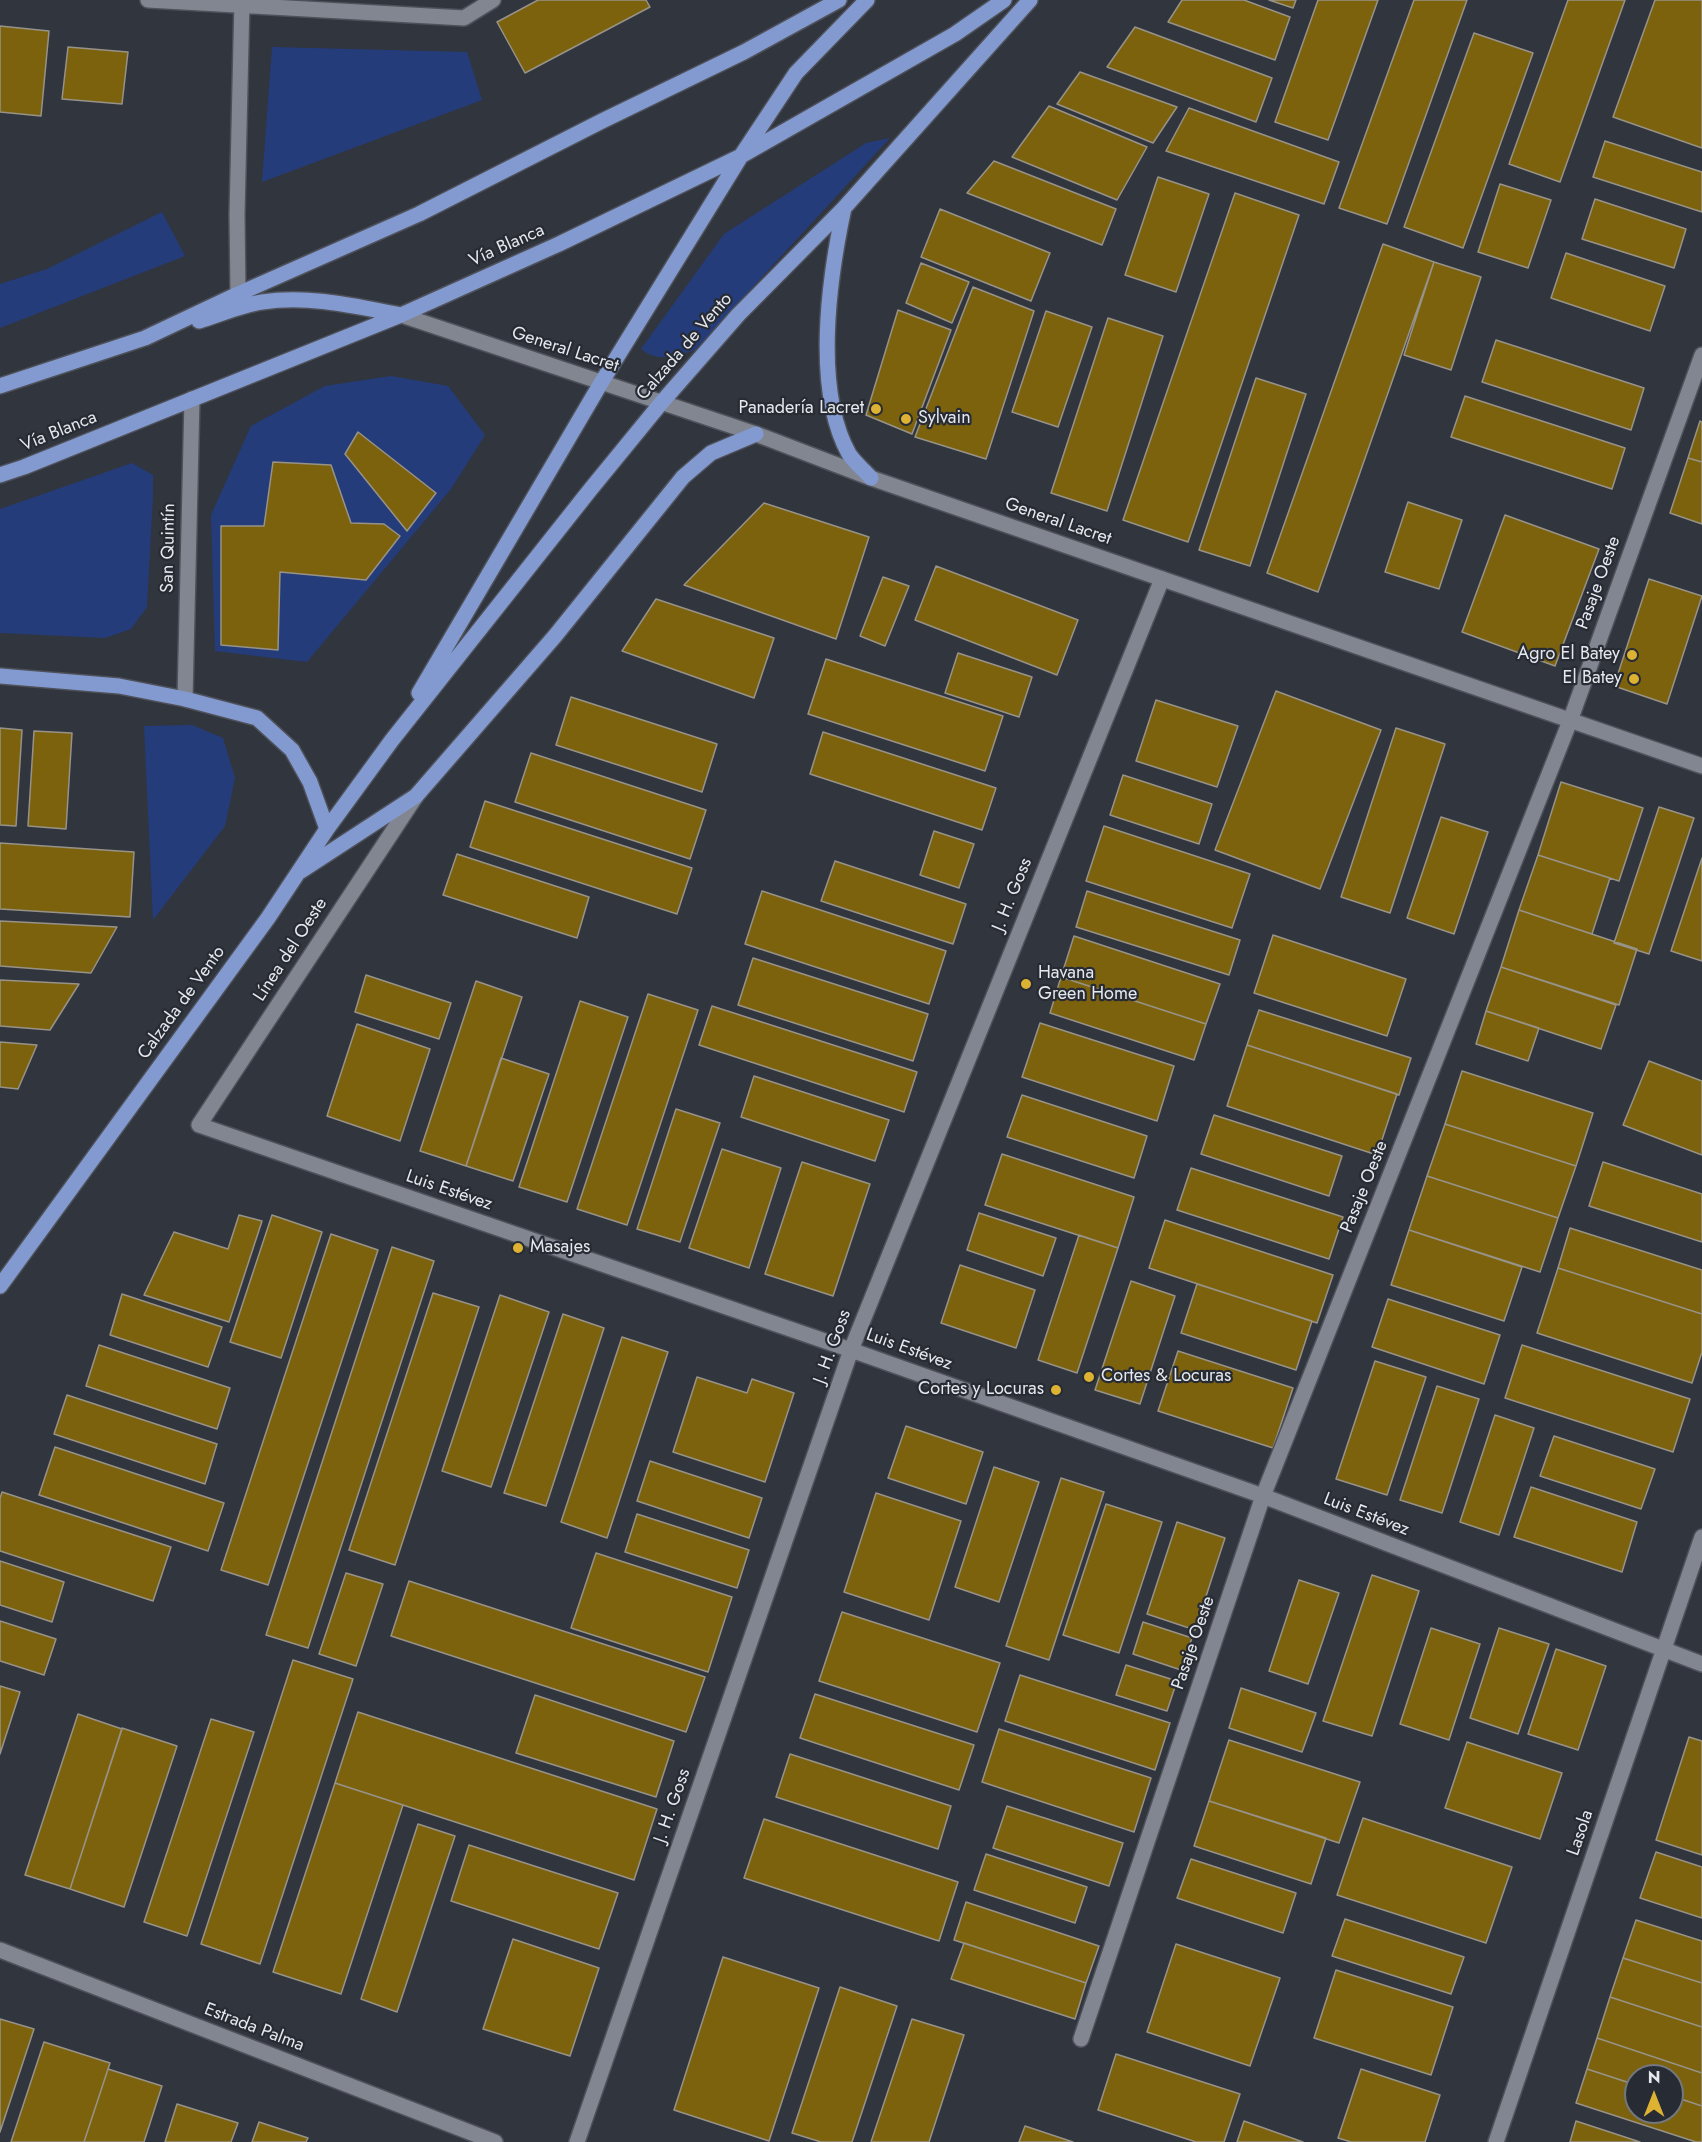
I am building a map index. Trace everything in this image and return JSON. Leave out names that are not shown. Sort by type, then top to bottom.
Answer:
[{"type":"main road","points":[[145,338],[419,214],[744,52],[839,0]]},
{"type":"main road","name":"Calzada de Vento","points":[[392,740],[601,383],[741,156],[796,74],[867,0]]},
{"type":"main road","name":"Vía Blanca","points":[[0,475],[401,315],[559,244],[741,156],[945,39],[1004,0]]},
{"type":"main road","name":"Calzada de Vento","points":[[0,1286],[268,918],[327,829],[392,740],[662,402],[738,315],[844,208],[1030,0]]},
{"type":"main road","points":[[844,208],[832,263],[829,308],[832,411],[851,456],[871,478]]},
{"type":"main road","points":[[0,386],[260,302],[300,298],[336,302],[401,315]]},
{"type":"main road","points":[[296,874],[416,796],[555,636],[683,477],[711,453],[756,434]]},
{"type":"main road","points":[[0,675],[119,686],[185,699],[257,718],[292,750],[310,782],[327,829]]},
{"type":"street","points":[[148,0],[242,3],[464,18],[494,0]]},
{"type":"street","points":[[238,294],[237,215],[242,3]]},
{"type":"street","name":"General Lacret","points":[[401,315],[756,434],[871,478],[1702,766]]},
{"type":"street","name":"Pasaje Oeste","points":[[1081,2039],[1263,1496],[1570,721],[1702,355]]},
{"type":"street","name":"San Quintín","points":[[185,699],[192,399]]},
{"type":"street","name":"J. H. Goss","points":[[577,2142],[851,1350],[1162,579]]},
{"type":"street","name":"Línea del Oeste","points":[[198,1125],[416,796]]},
{"type":"street","name":"Luis Estévez","points":[[198,1125],[851,1350],[1263,1496],[1702,1664]]},
{"type":"street","name":"Lasola","points":[[1496,2142],[1702,1537]]},
{"type":"street","name":"Estrada Palma","points":[[0,1950],[495,2142]]},
{"type":"shaded area","points":[[272,47],[467,52],[482,100],[262,182]]},
{"type":"shaded area","points":[[890,138],[695,350],[661,357],[641,349],[724,234],[866,143]]},
{"type":"shaded area","points":[[162,212],[185,256],[0,328],[0,284],[47,269]]},
{"type":"shaded area","points":[[391,376],[448,386],[485,435],[451,489],[307,662],[215,651],[211,515],[251,426],[325,386]]},
{"type":"shaded area","points":[[132,463],[153,475],[153,495],[147,607],[131,629],[105,638],[0,633],[0,509]]},
{"type":"shaded area","points":[[192,725],[223,738],[235,778],[225,826],[153,920],[144,726]]},
{"type":"building","points":[[538,0],[646,0],[650,7],[525,73],[497,22]]},
{"type":"building","points":[[1182,0],[1244,0],[1290,17],[1275,60],[1168,22]]},
{"type":"building","points":[[1269,0],[1296,0],[1293,8]]},
{"type":"building","points":[[1318,0],[1378,0],[1328,140],[1275,122]]},
{"type":"building","points":[[1414,0],[1467,0],[1387,224],[1339,208]]},
{"type":"building","points":[[1568,0],[1625,0],[1560,182],[1509,164]]},
{"type":"building","points":[[1655,0],[1702,0],[1702,148],[1613,117]]},
{"type":"building","points":[[0,26],[49,31],[41,116],[0,112]]},
{"type":"building","points":[[1135,27],[1272,78],[1256,122],[1107,67]]},
{"type":"building","points":[[1474,33],[1533,53],[1463,248],[1404,227]]},
{"type":"building","points":[[68,47],[128,52],[122,104],[62,99]]},
{"type":"building","points":[[1080,72],[1177,107],[1153,143],[1057,104]]},
{"type":"building","points":[[1049,106],[1147,147],[1117,200],[1012,157]]},
{"type":"building","points":[[1189,108],[1339,162],[1324,204],[1166,151]]},
{"type":"building","points":[[1605,141],[1702,172],[1702,212],[1593,177]]},
{"type":"building","points":[[994,161],[1116,209],[1102,245],[967,193]]},
{"type":"building","points":[[1158,177],[1209,194],[1176,292],[1125,275]]},
{"type":"building","points":[[1500,184],[1551,200],[1528,268],[1478,252]]},
{"type":"building","points":[[1235,193],[1299,215],[1188,542],[1123,520]]},
{"type":"building","points":[[1595,199],[1686,229],[1674,268],[1582,239]]},
{"type":"building","points":[[940,209],[1050,253],[1031,301],[921,257]]},
{"type":"building","points":[[1383,244],[1434,262],[1318,592],[1267,573]]},
{"type":"building","points":[[1566,253],[1665,286],[1650,331],[1551,298]]},
{"type":"building","points":[[1434,262],[1481,277],[1451,370],[1404,355]]},
{"type":"building","points":[[921,263],[969,282],[952,323],[906,303]]},
{"type":"building","points":[[973,287],[1034,311],[986,459],[915,437]]},
{"type":"building","points":[[898,310],[951,330],[912,434],[866,415]]},
{"type":"building","points":[[1046,311],[1092,327],[1058,427],[1012,412]]},
{"type":"building","points":[[1108,318],[1163,336],[1107,511],[1051,493]]},
{"type":"building","points":[[1496,340],[1644,388],[1631,430],[1482,382]]},
{"type":"building","points":[[1256,378],[1306,394],[1250,566],[1199,550]]},
{"type":"building","points":[[1465,396],[1625,448],[1612,489],[1451,437]]},
{"type":"building","points":[[1700,421],[1702,422],[1702,462],[1688,458]]},
{"type":"building","points":[[358,432],[436,493],[407,531],[345,454]]},
{"type":"building","points":[[1688,458],[1702,462],[1702,524],[1670,513]]},
{"type":"building","points":[[273,462],[331,465],[351,523],[384,524],[400,536],[366,580],[280,572],[278,650],[221,645],[221,526],[264,526]]},
{"type":"building","points":[[1408,502],[1462,520],[1439,589],[1385,572]]},
{"type":"building","points":[[764,503],[869,537],[836,639],[684,585]]},
{"type":"building","points":[[1505,515],[1599,549],[1555,666],[1462,632]]},
{"type":"building","points":[[936,566],[1078,620],[1057,675],[915,620]]},
{"type":"building","points":[[883,577],[909,586],[885,646],[860,636]]},
{"type":"building","points":[[1649,579],[1702,596],[1667,704],[1614,686]]},
{"type":"building","points":[[656,599],[774,638],[754,698],[622,651]]},
{"type":"building","points":[[958,653],[1032,677],[1019,717],[945,693]]},
{"type":"building","points":[[826,659],[1003,716],[985,771],[808,714]]},
{"type":"building","points":[[1276,691],[1381,730],[1320,889],[1215,850]]},
{"type":"building","points":[[571,697],[717,744],[702,792],[556,745]]},
{"type":"building","points":[[1156,700],[1238,726],[1217,787],[1136,761]]},
{"type":"building","points":[[0,728],[22,730],[16,826],[0,825]]},
{"type":"building","points":[[1396,728],[1445,744],[1390,913],[1341,897]]},
{"type":"building","points":[[34,731],[72,733],[66,829],[28,826]]},
{"type":"building","points":[[823,732],[996,788],[982,830],[810,774]]},
{"type":"building","points":[[531,753],[706,810],[690,859],[515,802]]},
{"type":"building","points":[[1123,775],[1212,804],[1199,844],[1110,815]]},
{"type":"building","points":[[1561,782],[1643,808],[1619,881],[1538,855]]},
{"type":"building","points":[[485,801],[692,868],[677,914],[470,847]]},
{"type":"building","points":[[1659,807],[1694,818],[1649,954],[1614,943]]},
{"type":"building","points":[[1441,817],[1488,832],[1454,934],[1407,918]]},
{"type":"building","points":[[1104,826],[1250,874],[1232,928],[1086,881]]},
{"type":"building","points":[[934,831],[974,844],[959,888],[920,875]]},
{"type":"building","points":[[0,843],[134,852],[130,917],[0,909]]},
{"type":"building","points":[[457,854],[589,897],[577,938],[443,895]]},
{"type":"building","points":[[1538,855],[1610,878],[1592,934],[1519,910]]},
{"type":"building","points":[[1702,858],[1702,961],[1671,951]]},
{"type":"building","points":[[835,861],[966,904],[953,944],[821,901]]},
{"type":"building","points":[[762,891],[946,951],[929,1004],[745,944]]},
{"type":"building","points":[[1087,891],[1240,940],[1229,975],[1076,927]]},
{"type":"building","points":[[1519,910],[1637,949],[1619,1005],[1501,967]]},
{"type":"building","points":[[0,921],[117,927],[91,973],[0,966]]},
{"type":"building","points":[[1273,935],[1406,979],[1387,1036],[1254,993]]},
{"type":"building","points":[[1074,936],[1220,984],[1206,1024],[1061,977]]},
{"type":"building","points":[[753,958],[928,1014],[913,1061],[738,1005]]},
{"type":"building","points":[[1501,967],[1616,1005],[1601,1049],[1486,1011]]},
{"type":"building","points":[[366,975],[451,1003],[439,1039],[355,1012]]},
{"type":"building","points":[[1061,977],[1206,1024],[1194,1060],[1050,1013]]},
{"type":"building","points":[[0,980],[79,984],[50,1030],[0,1026]]},
{"type":"building","points":[[476,981],[522,997],[466,1166],[420,1151]]},
{"type":"building","points":[[648,994],[698,1010],[627,1225],[577,1209]]},
{"type":"building","points":[[580,1001],[628,1017],[567,1202],[519,1187]]},
{"type":"building","points":[[712,1006],[917,1072],[904,1112],[699,1045]]},
{"type":"building","points":[[1259,1010],[1411,1058],[1399,1095],[1247,1045]]},
{"type":"building","points":[[1486,1011],[1539,1028],[1528,1061],[1476,1044]]},
{"type":"building","points":[[1040,1023],[1174,1066],[1157,1121],[1022,1077]]},
{"type":"building","points":[[357,1024],[430,1049],[400,1141],[327,1116]]},
{"type":"building","points":[[0,1042],[37,1045],[18,1089],[0,1087]]},
{"type":"building","points":[[1247,1045],[1397,1094],[1377,1155],[1227,1106]]},
{"type":"building","points":[[501,1058],[549,1074],[513,1181],[466,1166]]},
{"type":"building","points":[[1649,1061],[1702,1081],[1702,1155],[1623,1125]]},
{"type":"building","points":[[1462,1071],[1593,1113],[1576,1166],[1445,1124]]},
{"type":"building","points":[[754,1076],[889,1120],[875,1161],[741,1117]]},
{"type":"building","points":[[1022,1095],[1147,1136],[1134,1178],[1007,1137]]},
{"type":"building","points":[[676,1109],[720,1123],[680,1242],[637,1229]]},
{"type":"building","points":[[1214,1115],[1342,1156],[1329,1196],[1201,1154]]},
{"type":"building","points":[[1445,1124],[1576,1166],[1558,1218],[1427,1176]]},
{"type":"building","points":[[722,1149],[781,1168],[749,1268],[689,1248]]},
{"type":"building","points":[[1002,1154],[1134,1197],[1118,1248],[985,1205]]},
{"type":"building","points":[[802,1162],[870,1184],[833,1296],[765,1274]]},
{"type":"building","points":[[1603,1162],[1702,1194],[1702,1242],[1589,1206]]},
{"type":"building","points":[[1191,1168],[1343,1217],[1329,1259],[1177,1210]]},
{"type":"building","points":[[1427,1176],[1558,1218],[1540,1272],[1409,1230]]},
{"type":"building","points":[[979,1213],[1056,1238],[1043,1276],[967,1250]]},
{"type":"building","points":[[239,1215],[262,1221],[229,1322],[144,1295],[174,1232],[228,1249]]},
{"type":"building","points":[[272,1215],[322,1232],[281,1358],[230,1342]]},
{"type":"building","points":[[1165,1220],[1333,1275],[1317,1323],[1149,1268]]},
{"type":"building","points":[[1570,1228],[1702,1270],[1702,1314],[1558,1268]]},
{"type":"building","points":[[1409,1230],[1522,1267],[1504,1321],[1391,1285]]},
{"type":"building","points":[[331,1234],[378,1250],[268,1585],[221,1570]]},
{"type":"building","points":[[1079,1235],[1118,1248],[1077,1373],[1038,1360]]},
{"type":"building","points":[[392,1247],[434,1261],[308,1648],[266,1635]]},
{"type":"building","points":[[960,1265],[1035,1290],[1016,1348],[941,1323]]},
{"type":"building","points":[[1558,1268],[1702,1314],[1702,1352],[1692,1383],[1537,1333]]},
{"type":"building","points":[[1131,1281],[1175,1296],[1140,1404],[1095,1390]]},
{"type":"building","points":[[1197,1284],[1312,1321],[1296,1370],[1181,1333]]},
{"type":"building","points":[[433,1293],[479,1307],[395,1565],[349,1550]]},
{"type":"building","points":[[122,1294],[222,1327],[208,1367],[110,1335]]},
{"type":"building","points":[[500,1295],[549,1312],[491,1487],[442,1471]]},
{"type":"building","points":[[1388,1299],[1500,1335],[1484,1384],[1372,1347]]},
{"type":"building","points":[[563,1314],[604,1328],[546,1506],[504,1493]]},
{"type":"building","points":[[622,1337],[668,1352],[607,1538],[561,1522]]},
{"type":"building","points":[[99,1345],[230,1388],[217,1429],[86,1386]]},
{"type":"building","points":[[1522,1345],[1690,1399],[1673,1452],[1505,1398]]},
{"type":"building","points":[[1178,1351],[1293,1388],[1273,1448],[1158,1411]]},
{"type":"building","points":[[1375,1361],[1426,1377],[1387,1495],[1336,1479]]},
{"type":"building","points":[[697,1377],[747,1393],[752,1379],[794,1393],[765,1482],[673,1452]]},
{"type":"building","points":[[1437,1386],[1479,1399],[1442,1513],[1400,1500]]},
{"type":"building","points":[[67,1395],[217,1444],[205,1484],[54,1434]]},
{"type":"building","points":[[1495,1415],[1534,1428],[1499,1535],[1460,1522]]},
{"type":"building","points":[[906,1426],[983,1452],[966,1504],[888,1478]]},
{"type":"building","points":[[1554,1436],[1655,1469],[1641,1509],[1540,1476]]},
{"type":"building","points":[[55,1447],[224,1503],[208,1551],[39,1495]]},
{"type":"building","points":[[650,1461],[762,1498],[749,1538],[637,1501]]},
{"type":"building","points":[[994,1467],[1039,1482],[999,1602],[955,1587]]},
{"type":"building","points":[[1061,1478],[1104,1492],[1049,1660],[1006,1646]]},
{"type":"building","points":[[1531,1487],[1637,1522],[1622,1572],[1514,1537]]},
{"type":"building","points":[[2,1492],[171,1547],[153,1601],[0,1551]]},
{"type":"building","points":[[876,1493],[961,1521],[929,1620],[844,1592]]},
{"type":"building","points":[[1106,1504],[1162,1522],[1119,1653],[1063,1635]]},
{"type":"building","points":[[637,1514],[749,1550],[737,1588],[625,1552]]},
{"type":"building","points":[[1177,1522],[1225,1538],[1195,1630],[1147,1614]]},
{"type":"building","points":[[596,1553],[732,1597],[708,1672],[571,1628]]},
{"type":"building","points":[[0,1561],[64,1582],[52,1622],[0,1605]]},
{"type":"building","points":[[346,1573],[383,1584],[356,1666],[319,1654]]},
{"type":"building","points":[[1372,1575],[1419,1591],[1372,1736],[1323,1721]]},
{"type":"building","points":[[1299,1580],[1339,1593],[1308,1684],[1269,1671]]},
{"type":"building","points":[[409,1581],[705,1677],[686,1732],[391,1636]]},
{"type":"building","points":[[842,1612],[1000,1663],[977,1732],[819,1681]]},
{"type":"building","points":[[0,1621],[56,1639],[44,1675],[0,1661]]},
{"type":"building","points":[[1143,1622],[1192,1638],[1181,1670],[1133,1654]]},
{"type":"building","points":[[1431,1628],[1480,1644],[1449,1740],[1400,1724]]},
{"type":"building","points":[[1499,1628],[1549,1644],[1518,1734],[1470,1718]]},
{"type":"building","points":[[1556,1649],[1606,1666],[1578,1750],[1528,1734]]},
{"type":"building","points":[[293,1660],[353,1679],[260,1964],[201,1944]]},
{"type":"building","points":[[1126,1665],[1177,1681],[1167,1711],[1116,1695]]},
{"type":"building","points":[[1020,1675],[1170,1723],[1155,1770],[1005,1721]]},
{"type":"building","points":[[0,1686],[20,1692],[0,1754]]},
{"type":"building","points":[[1241,1688],[1316,1713],[1302,1752],[1229,1728]]},
{"type":"building","points":[[815,1694],[974,1745],[959,1790],[800,1738]]},
{"type":"building","points":[[535,1695],[674,1741],[656,1797],[516,1753]]},
{"type":"building","points":[[358,1712],[657,1809],[634,1880],[335,1783]]},
{"type":"building","points":[[78,1714],[122,1729],[70,1889],[25,1875]]},
{"type":"building","points":[[211,1719],[254,1732],[187,1936],[144,1922]]},
{"type":"building","points":[[122,1728],[177,1746],[124,1907],[70,1889]]},
{"type":"building","points":[[999,1729],[1151,1778],[1134,1832],[982,1782]]},
{"type":"building","points":[[1689,1737],[1702,1741],[1702,1855],[1656,1840]]},
{"type":"building","points":[[1229,1740],[1360,1782],[1339,1843],[1209,1801]]},
{"type":"building","points":[[1467,1742],[1562,1773],[1540,1839],[1445,1808]]},
{"type":"building","points":[[790,1754],[951,1806],[938,1849],[776,1797]]},
{"type":"building","points":[[335,1783],[403,1805],[341,1994],[273,1972]]},
{"type":"building","points":[[1209,1801],[1326,1838],[1311,1884],[1194,1846]]},
{"type":"building","points":[[1007,1806],[1123,1843],[1109,1886],[993,1848]]},
{"type":"building","points":[[1363,1818],[1512,1867],[1486,1943],[1337,1895]]},
{"type":"building","points":[[764,1819],[958,1882],[939,1941],[744,1878]]},
{"type":"building","points":[[418,1824],[455,1836],[397,2012],[361,1999]]},
{"type":"building","points":[[469,1845],[618,1893],[599,1949],[451,1901]]},
{"type":"building","points":[[1656,1852],[1702,1867],[1702,1918],[1640,1898]]},
{"type":"building","points":[[986,1854],[1087,1887],[1075,1923],[974,1890]]},
{"type":"building","points":[[1191,1859],[1296,1893],[1283,1933],[1177,1898]]},
{"type":"building","points":[[966,1902],[1099,1946],[1086,1983],[954,1940]]},
{"type":"building","points":[[1345,1919],[1464,1957],[1451,1994],[1332,1956]]},
{"type":"building","points":[[1636,1920],[1702,1941],[1702,1983],[1623,1958]]},
{"type":"building","points":[[513,1939],[599,1968],[570,2056],[483,2029]]},
{"type":"building","points":[[964,1943],[1086,1983],[1075,2019],[951,1979]]},
{"type":"building","points":[[1176,1944],[1280,1978],[1250,2066],[1147,2032]]},
{"type":"building","points":[[723,1957],[819,1988],[769,2141],[674,2110]]},
{"type":"building","points":[[1623,1958],[1702,1983],[1702,2027],[1610,1997]]},
{"type":"building","points":[[1336,1970],[1453,2007],[1431,2075],[1314,2038]]},
{"type":"building","points":[[840,1987],[897,2006],[852,2142],[821,2142],[792,2133]]},
{"type":"building","points":[[1610,1997],[1702,2027],[1702,2073],[1684,2067],[1684,2064],[1675,2064],[1597,2038]]},
{"type":"building","points":[[0,2019],[34,2029],[0,2132]]},
{"type":"building","points":[[912,2019],[964,2035],[929,2142],[871,2142]]},
{"type":"building","points":[[1597,2038],[1675,2064],[1624,2064],[1624,2081],[1587,2069]]},
{"type":"building","points":[[44,2042],[110,2063],[84,2142],[11,2142]]},
{"type":"building","points":[[1116,2054],[1240,2094],[1224,2142],[1196,2142],[1098,2110]]},
{"type":"building","points":[[1684,2067],[1702,2073],[1702,2106],[1684,2100]]},
{"type":"building","points":[[108,2069],[162,2086],[144,2142],[84,2142]]},
{"type":"building","points":[[1361,2069],[1440,2095],[1425,2142],[1351,2142],[1338,2138]]},
{"type":"building","points":[[1587,2069],[1624,2081],[1624,2119],[1576,2103]]},
{"type":"building","points":[[1684,2100],[1702,2106],[1702,2142],[1641,2124],[1684,2124]]},
{"type":"building","points":[[177,2104],[238,2123],[231,2142],[165,2142]]},
{"type":"building","points":[[1244,2121],[1303,2142],[1237,2142]]},
{"type":"building","points":[[1576,2121],[1640,2142],[1570,2142]]},
{"type":"building","points":[[259,2122],[308,2138],[306,2142],[252,2142]]},
{"type":"building","points":[[1025,2126],[1073,2142],[1019,2142]]},
{"type":"place","name":"Panadería Lacret","points":[[876,409]]},
{"type":"place","name":"Sylvain","points":[[906,419]]},
{"type":"place","name":"Agro El Batey","points":[[1632,655]]},
{"type":"place","name":"El Batey","points":[[1634,679]]},
{"type":"place","name":"Havana Green Home","points":[[1026,984]]},
{"type":"place","name":"Masajes","points":[[518,1248]]},
{"type":"place","name":"Cortes & Locuras","points":[[1089,1377]]},
{"type":"place","name":"Cortes y Locuras","points":[[1056,1390]]}]
